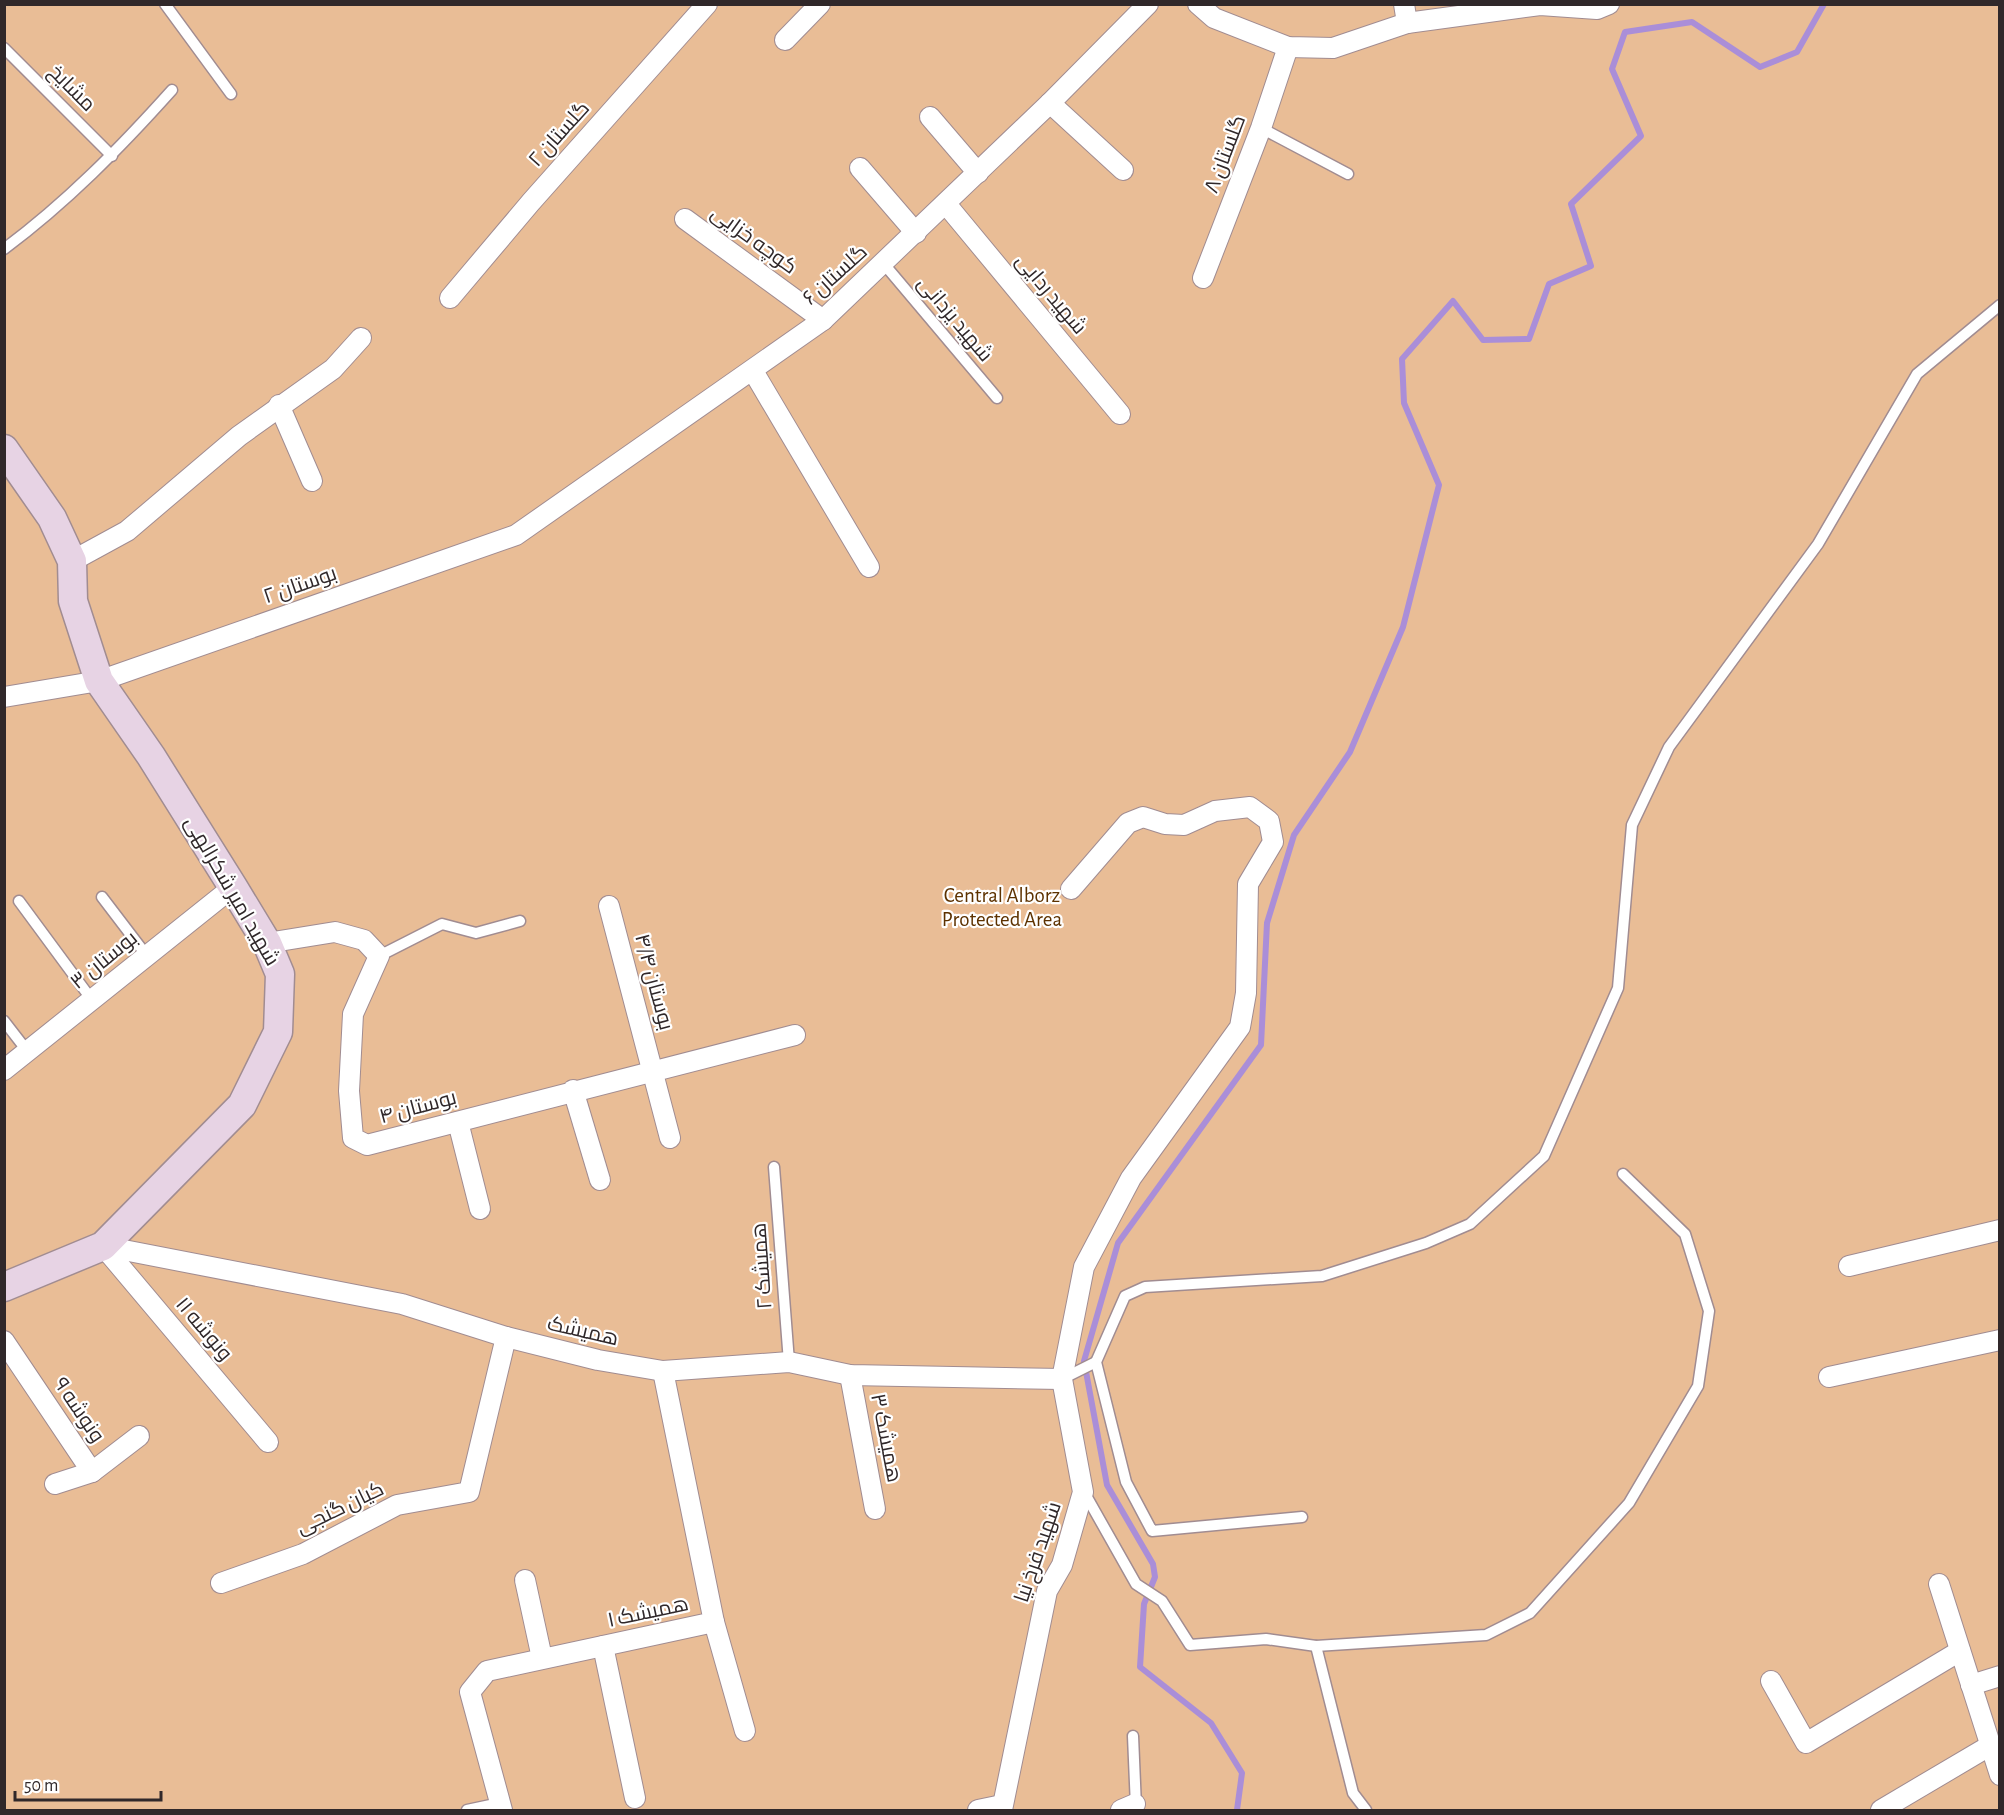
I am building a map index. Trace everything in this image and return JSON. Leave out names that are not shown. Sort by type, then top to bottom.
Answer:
[{"type":"street","name":"گلستان ۲","points":[[450,298],[531,202],[707,4]]},
{"type":"street","points":[[785,40],[820,4]]},
{"type":"street","name":"گلستان ۶","points":[[516,535],[823,320],[1050,103],[1148,4]]},
{"type":"street","points":[[1198,4],[1214,18],[1288,47],[1333,48],[1405,14],[1540,5],[1597,9],[1609,4]]},
{"type":"street","name":"گلستان ۸","points":[[1203,278],[1261,128],[1288,47]]},
{"type":"street","points":[[1050,103],[1123,170]]},
{"type":"street","points":[[930,117],[978,173]]},
{"type":"street","points":[[860,168],[916,233]]},
{"type":"street","name":"شهید ردایی","points":[[946,204],[1120,414]]},
{"type":"street","name":"کوچه خزایی","points":[[685,219],[823,320]]},
{"type":"street","points":[[72,561],[127,531],[279,405],[333,369],[361,338]]},
{"type":"street","points":[[753,371],[868,567]]},
{"type":"street","points":[[279,405],[312,481]]},
{"type":"street","name":"شهید امیر شکرالهی","points":[[4,449],[52,518],[72,561],[73,601],[99,681],[151,756],[234,887],[267,943],[280,974],[278,1032],[242,1105],[103,1246],[4,1287]]},
{"type":"street","name":"بوستان ۲","points":[[4,697],[99,681],[516,535]]},
{"type":"street","points":[[1067,1376],[1084,1267],[1131,1178],[1240,1027],[1246,993],[1248,884],[1273,842],[1269,821],[1250,807],[1215,811],[1184,825],[1165,824],[1143,817],[1128,824],[1071,889]]},
{"type":"street","name":"بوستان ۳","points":[[4,1070],[234,887]]},
{"type":"street","name":"بوستان ۴/۴","points":[[609,906],[670,1138]]},
{"type":"street","points":[[267,943],[335,932],[364,940],[379,957]]},
{"type":"street","name":"بوستان ۴","points":[[379,957],[353,1014],[349,1091],[353,1138],[367,1145],[573,1090],[795,1035]]},
{"type":"street","points":[[573,1090],[600,1180]]},
{"type":"street","points":[[458,1122],[480,1209]]},
{"type":"street","points":[[1850,1266],[2000,1230]]},
{"type":"street","name":"همیشک","points":[[103,1246],[402,1304],[506,1337],[598,1360],[663,1371],[789,1362],[850,1375],[1067,1376]]},
{"type":"street","name":"ونوشه ۱۱","points":[[103,1246],[268,1443]]},
{"type":"street","name":"کیان گنجی","points":[[220,1583],[303,1554],[397,1505],[469,1492],[506,1337]]},
{"type":"street","points":[[1829,1377],[2000,1340]]},
{"type":"street","name":"ونوشه ۹","points":[[4,1341],[92,1472],[55,1484]]},
{"type":"street","name":"همیشک ۱","points":[[501,1807],[470,1692],[487,1671],[714,1622],[663,1371]]},
{"type":"street","name":"همیشک ۳","points":[[850,1375],[875,1509]]},
{"type":"street","name":"شهید فرخ نیا","points":[[1002,1808],[1047,1591],[1062,1565],[1083,1492],[1067,1376]]},
{"type":"street","points":[[92,1472],[139,1436]]},
{"type":"street","points":[[525,1580],[542,1658]]},
{"type":"street","points":[[1939,1584],[2000,1775]]},
{"type":"street","points":[[714,1622],[745,1731]]},
{"type":"street","points":[[603,1647],[635,1798]]},
{"type":"street","points":[[1771,1681],[1806,1743],[1960,1651]]},
{"type":"street","points":[[1971,1685],[2000,1676]]},
{"type":"street","points":[[1881,1810],[1990,1745]]},
{"type":"street","points":[[978,1810],[1002,1808]]},
{"type":"lane","points":[[165,4],[231,94]]},
{"type":"lane","name":"مشایخ","points":[[4,48],[112,156]]},
{"type":"lane","points":[[4,249],[47,218],[112,156],[172,90]]},
{"type":"lane","points":[[1261,128],[1348,174]]},
{"type":"lane","name":"شهید یزدانی","points":[[884,264],[996,398]]},
{"type":"lane","points":[[1302,1517],[1152,1531],[1126,1482],[1096,1362],[1125,1296],[1145,1287],[1322,1276],[1426,1243],[1470,1224],[1544,1156],[1618,988],[1632,825],[1670,747],[1818,544],[1917,374],[2000,305]]},
{"type":"lane","points":[[102,897],[147,956]]},
{"type":"lane","points":[[19,901],[92,1000]]},
{"type":"lane","points":[[379,957],[441,924],[476,933],[520,921]]},
{"type":"lane","points":[[4,1021],[28,1052]]},
{"type":"lane","name":"همیشک ۲","points":[[774,1167],[789,1362]]},
{"type":"lane","points":[[1083,1492],[1136,1584],[1162,1601],[1190,1645],[1266,1639],[1316,1646],[1486,1635],[1530,1612],[1629,1503],[1698,1386],[1709,1311],[1684,1234],[1623,1174]]},
{"type":"lane","points":[[1067,1376],[1096,1362]]},
{"type":"lane","points":[[1316,1646],[1353,1793],[1366,1810]]},
{"type":"lane","points":[[1131,1808],[1132,1736]]},
{"type":"lane","points":[[467,1810],[501,1807]]},
{"type":"green space","name":"Central Alborz Protected Area","points":[[5,5],[1999,5],[1999,1810],[5,1810]]},
{"type":"waterway","points":[[1237,1810],[1242,1773],[1211,1723],[1140,1667],[1144,1604],[1155,1577],[1153,1564],[1107,1485],[1084,1361],[1118,1243],[1261,1045],[1267,923],[1294,835],[1350,752],[1403,627],[1439,485],[1404,403],[1402,359],[1453,301],[1483,340],[1529,339],[1549,284],[1591,266],[1571,204],[1641,136],[1612,69],[1625,32],[1692,22],[1760,67],[1797,52],[1824,4]]}]
